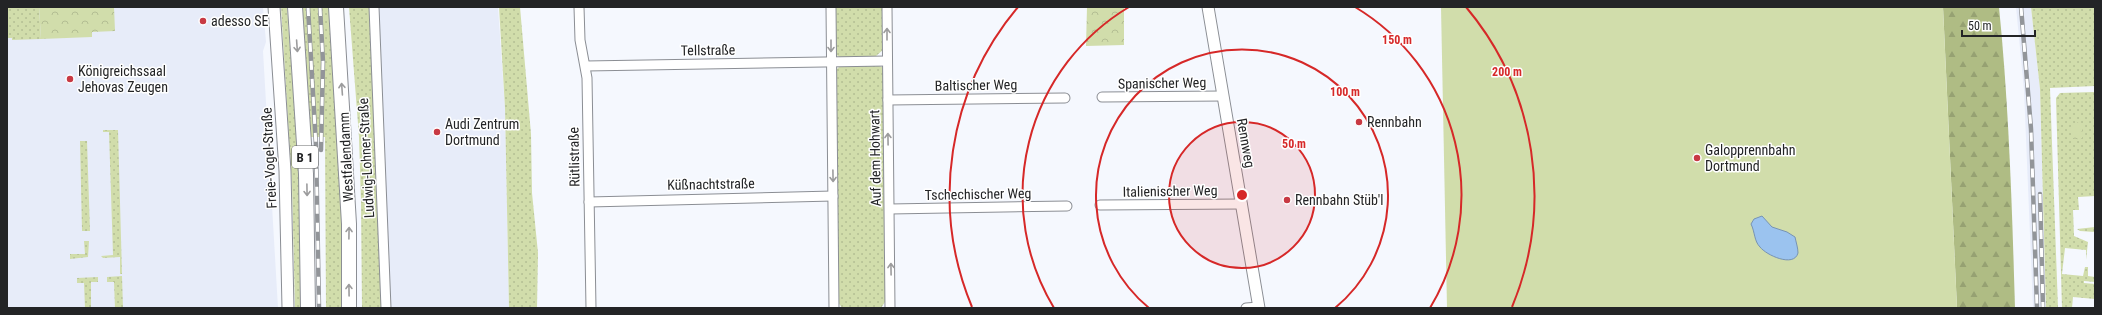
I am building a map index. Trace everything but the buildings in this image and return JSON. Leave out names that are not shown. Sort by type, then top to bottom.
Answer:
[{"type":"highway","name":"B 1","points":[[294,7],[306,174],[308,308]]},
{"type":"highway","name":"Westfalendamm","points":[[336,7],[350,224],[349,308]]},
{"type":"street","name":"Freie-Vogel-Straße","points":[[274,7],[285,172],[288,308]]},
{"type":"street","name":"Ludwig-Lohner-Straße","points":[[374,7],[386,308]]},
{"type":"street","name":"Rütlistraße","points":[[579,7],[580,40],[586,66],[591,308]]},
{"type":"street","points":[[831,7],[834,308]]},
{"type":"street","name":"Auf dem Hohwart","points":[[886,7],[890,209],[890,308]]},
{"type":"street","name":"Rennweg","points":[[1208,7],[1259,308]]},
{"type":"street","name":"Tellstraße","points":[[586,66],[887,60]]},
{"type":"street","name":"Spanischer Weg","points":[[1102,97],[1223,96]]},
{"type":"street","name":"Baltischer Weg","points":[[888,100],[1065,98]]},
{"type":"street","name":"Küßnachtstraße","points":[[589,202],[833,196]]},
{"type":"street","name":"Italienischer Weg","points":[[1100,205],[1242,204]]},
{"type":"street","name":"Tschechischer Weg","points":[[890,209],[1067,206]]},
{"type":"street","points":[[1246,308],[1259,308]]},
{"type":"shaded area","points":[[7,7],[263,7],[266,42],[263,51],[278,308],[7,308]]},
{"type":"shaded area","points":[[378,7],[498,7],[505,108],[509,308],[390,308]]},
{"type":"shaded area","points":[[2016,7],[2031,7],[2040,89],[2046,308],[2033,308],[2024,90]]},
{"type":"green space","points":[[7,7],[39,7],[41,39],[12,40],[12,38],[7,38]]},
{"type":"green space","points":[[39,7],[114,7],[115,31],[92,32],[92,37],[41,39]]},
{"type":"green space","points":[[281,7],[287,7],[299,171],[301,308],[295,308],[292,186]]},
{"type":"green space","points":[[302,7],[330,7],[341,171],[343,308],[326,308],[325,137],[310,137]]},
{"type":"green space","points":[[349,7],[369,7],[382,308],[362,308],[359,137]]},
{"type":"green space","points":[[499,7],[520,7],[531,134],[532,193],[538,253],[537,308],[509,308],[505,108]]},
{"type":"green space","points":[[835,7],[884,7],[884,49],[876,56],[841,58],[835,54]]},
{"type":"green space","points":[[1087,7],[1124,7],[1124,45],[1086,46]]},
{"type":"green space","name":"Galopprennbahn Dortmund","points":[[1441,7],[1943,7],[1957,308],[1447,308]]},
{"type":"green space","points":[[1943,7],[1999,7],[2008,120],[2015,308],[1957,308]]},
{"type":"green space","points":[[2031,7],[2095,7],[2095,86],[2050,88],[2058,308],[2046,308],[2040,89]]},
{"type":"green space","points":[[841,65],[876,65],[882,67],[884,74],[887,299],[881,308],[842,308],[838,302],[835,76],[837,69]]},
{"type":"green space","points":[[2095,92],[2095,196],[2078,197],[2079,210],[2073,210],[2074,236],[2088,242],[2086,260],[2086,250],[2065,248],[2062,274],[2083,276],[2085,267],[2088,267],[2088,276],[2095,277],[2095,282],[2084,281],[2084,283],[2095,284],[2095,299],[2073,297],[2072,308],[2062,308],[2056,98],[2060,93]]},
{"type":"green space","points":[[2077,122],[2083,125],[2082,138],[2074,140],[2070,130],[2071,126]]},
{"type":"green space","points":[[103,130],[118,130],[122,274],[120,274],[120,257],[103,258],[101,256],[113,255],[109,132],[103,132]]},
{"type":"green space","points":[[80,141],[87,141],[90,231],[82,231]]},
{"type":"green space","points":[[2095,227],[2095,232],[2080,231],[2077,229]]},
{"type":"green space","points":[[84,241],[89,241],[88,257],[70,259],[70,254],[85,254]]},
{"type":"green space","points":[[122,276],[123,308],[115,308],[114,282],[107,282],[107,277]]},
{"type":"green space","points":[[98,277],[98,282],[91,282],[91,308],[85,308],[84,283],[77,283],[77,278]]},
{"type":"water","points":[[1762,216],[1772,227],[1787,232],[1795,237],[1798,253],[1791,260],[1780,259],[1763,250],[1758,245],[1751,224],[1754,219]]},
{"type":"railway","points":[[308,7],[316,146],[319,308]]},
{"type":"railway","points":[[320,7],[323,62],[321,150]]},
{"type":"railway","points":[[2021,7],[2031,129],[2037,308]]},
{"type":"railway","points":[[2040,194],[2043,308]]},
{"type":"place","name":"adesso SE","points":[[203,21]]},
{"type":"place","name":"Königreichssaal Jehovas Zeugen","points":[[70,79]]},
{"type":"place","name":"Rennbahn","points":[[1359,122]]},
{"type":"place","name":"Audi Zentrum Dortmund","points":[[437,132]]},
{"type":"place","name":"Galopprennbahn Dortmund","points":[[1697,158]]},
{"type":"place","name":"Rennbahn Stüb'l","points":[[1287,200]]}]
